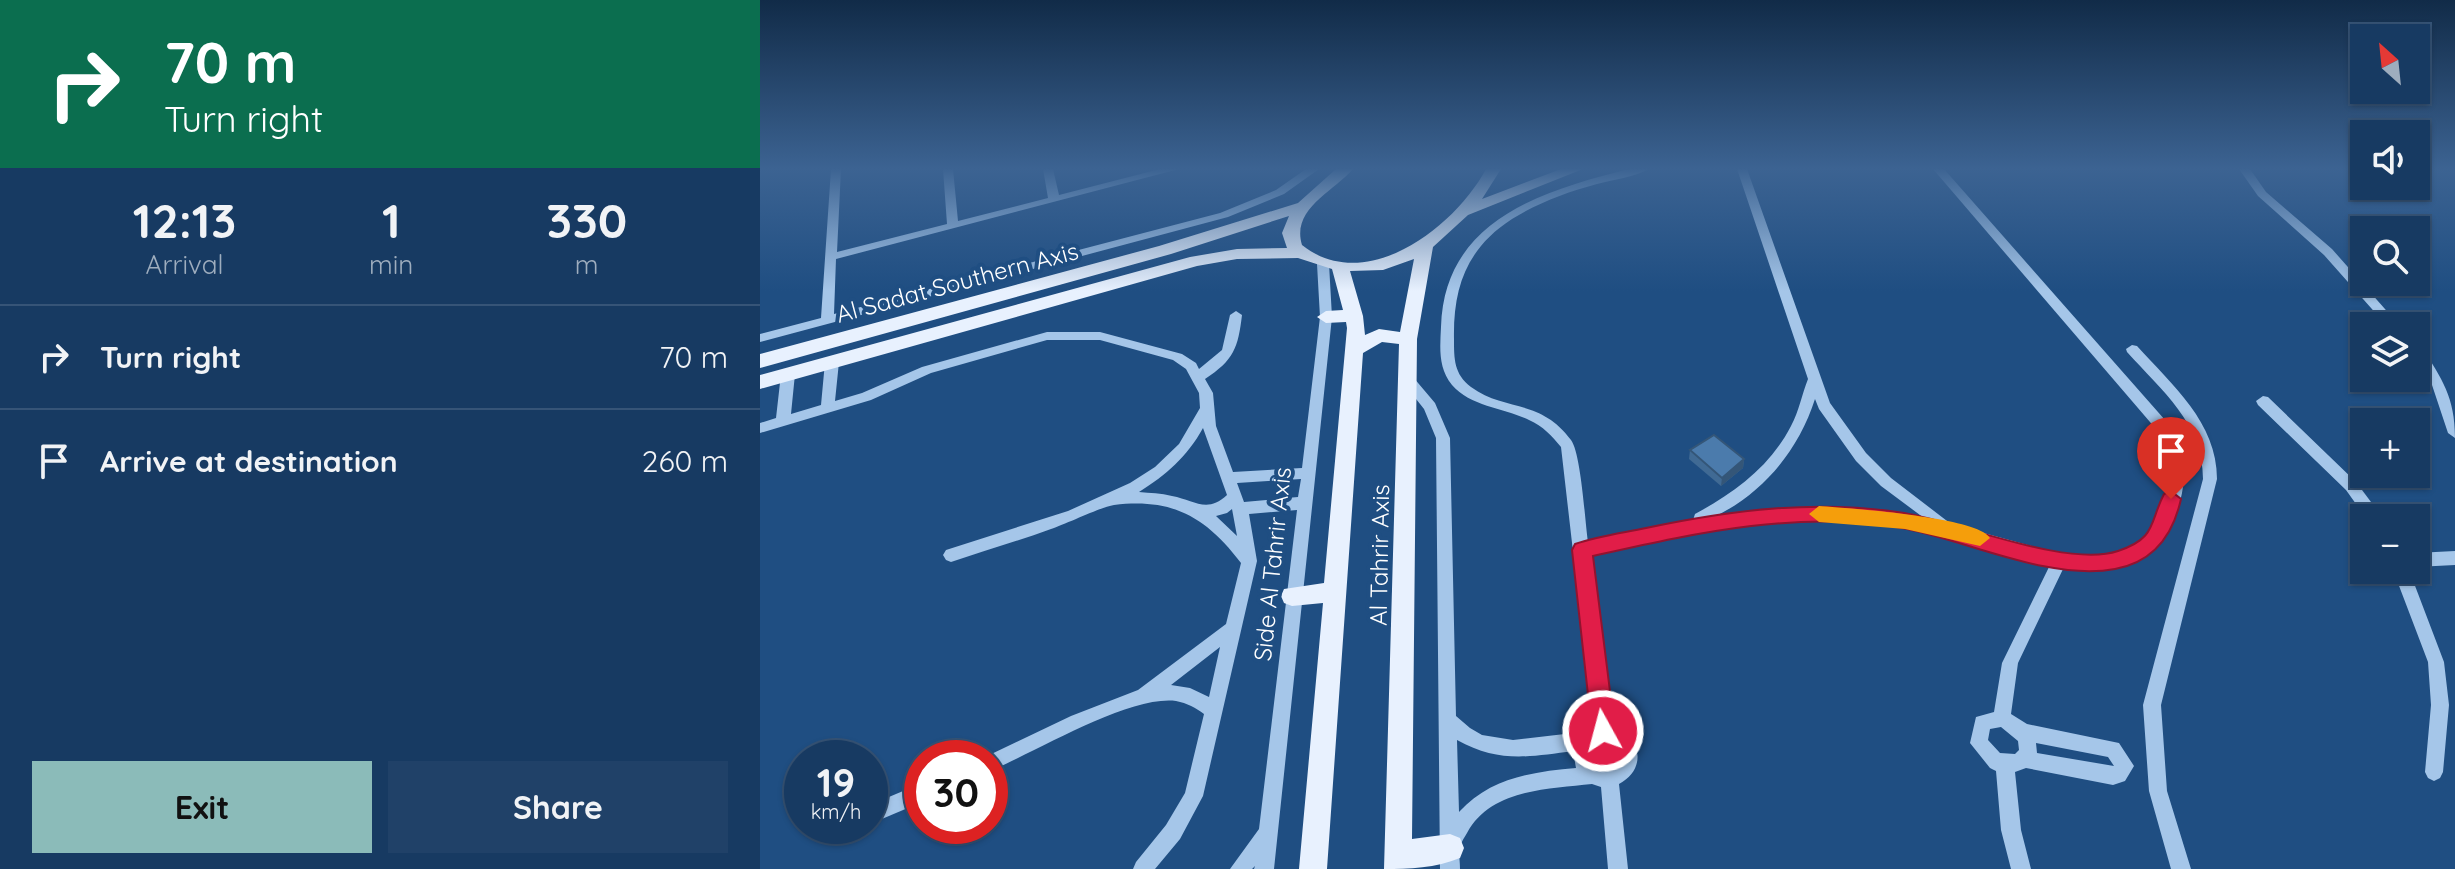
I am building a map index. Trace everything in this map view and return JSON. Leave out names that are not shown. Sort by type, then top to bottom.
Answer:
[{"type":"main road","name":"Al Sadat Southern Axis","points":[[760,361],[1233,229],[1292,210]]},
{"type":"main road","points":[[1301,210],[1292,229],[1293,242],[1301,253],[1331,266],[1383,265],[1425,244],[1462,210]]},
{"type":"main road","points":[[1458,214],[1467,210]]},
{"type":"main road","points":[[1233,229],[1246,237],[1248,254]]},
{"type":"main road","name":"Al Tahrir Axis","points":[[1398,862],[1408,339],[1425,244]]},
{"type":"main road","name":"Al Sadat Southern Axis","points":[[760,382],[1184,264],[1248,254],[1301,253]]},
{"type":"main road","name":"Al Tahrir Axis","points":[[1313,869],[1354,350],[1354,316],[1331,266]]},
{"type":"main road","points":[[1326,317],[1354,316]]},
{"type":"main road","points":[[1354,350],[1379,335],[1408,339]]},
{"type":"main road","points":[[1292,596],[1335,592]]},
{"type":"main road","points":[[1398,862],[1450,858]]},
{"type":"street","points":[[827,320],[834,210]]},
{"type":"street","points":[[952,210],[953,226]]},
{"type":"street","points":[[831,257],[1017,210]]},
{"type":"street","points":[[760,338],[1238,210]]},
{"type":"street","points":[[1521,210],[1504,220],[1471,251],[1451,287],[1447,364],[1451,375],[1472,395],[1530,411],[1559,431],[1571,462],[1582,550],[1595,736],[1581,755],[1586,770],[1601,776]]},
{"type":"street","points":[[1756,210],[1814,380],[1840,431],[1861,457],[1906,499],[1951,530]]},
{"type":"street","points":[[1582,550],[1680,527],[1768,515],[1813,513],[1905,521],[1951,530],[2060,560],[2101,562],[2120,559],[2149,545],[2166,522],[2180,461],[2178,450],[2167,430],[1974,210]]},
{"type":"street","points":[[2279,210],[2328,252],[2382,312]]},
{"type":"street","name":"Side Al Tahrir Axis","points":[[1264,869],[1331,266]]},
{"type":"street","points":[[1199,376],[1223,362],[1231,352],[1236,315]]},
{"type":"street","points":[[760,428],[866,397],[927,370],[1047,336],[1100,336],[1177,357],[1199,376],[1206,393],[1206,410],[1215,446],[1247,538],[1249,561],[1194,796],[1173,832],[1143,869]]},
{"type":"street","points":[[2132,349],[2195,424],[2207,445],[2212,468],[2152,705],[2158,791],[2181,869]]},
{"type":"street","points":[[828,408],[832,362]]},
{"type":"street","points":[[2430,371],[2438,384],[2455,433]]},
{"type":"street","points":[[783,421],[788,374]]},
{"type":"street","points":[[1408,380],[1430,407],[1443,438],[1450,858]]},
{"type":"street","points":[[1680,527],[1713,512],[1766,474],[1799,428],[1814,380]]},
{"type":"street","points":[[2263,401],[2351,486],[2364,504]]},
{"type":"street","points":[[1161,498],[1155,489],[1157,478],[1181,452],[1206,410]]},
{"type":"street","points":[[1181,452],[1192,447],[1215,446]]},
{"type":"street","points":[[951,555],[1105,501],[1165,467]]},
{"type":"street","points":[[1227,478],[1306,473]]},
{"type":"street","points":[[1105,501],[1161,498],[1203,511],[1226,529],[1249,561]]},
{"type":"street","points":[[1203,511],[1222,509],[1236,503],[1303,503]]},
{"type":"street","points":[[2430,559],[2455,558]]},
{"type":"street","points":[[2002,718],[2010,663],[2060,560]]},
{"type":"street","points":[[2407,584],[2430,641],[2440,681],[2434,772]]},
{"type":"street","points":[[1008,754],[1141,697],[1232,629]]},
{"type":"street","points":[[1141,697],[1183,694],[1200,700],[1214,711]]},
{"type":"street","points":[[2002,718],[2023,732],[2113,749],[2125,766],[2119,775],[2113,776],[2015,762],[1983,751],[1978,736],[1988,720],[2002,718]]},
{"type":"street","points":[[1449,721],[1473,742],[1489,748],[1512,749],[1595,736],[1623,739],[1629,754],[1624,770],[1601,776],[1518,783],[1491,794],[1473,807],[1459,826],[1450,858]]},
{"type":"street","points":[[2021,869],[2011,830],[2015,762],[2028,747],[2023,732]]},
{"type":"street","points":[[1601,776],[1618,869]]},
{"type":"street","points":[[1240,869],[1268,834]]},
{"type":"building","points":[[1714,435],[1744,459],[1722,478],[1690,450]]},
{"type":"slow traffic","points":[[1819,514],[1905,521],[1980,538]]},
{"type":"route","points":[[1603,731],[1582,550],[1724,519],[1813,513],[1905,521],[1951,530],[2060,560],[2101,562],[2120,559],[2149,545],[2166,522],[2171,499]]}]
